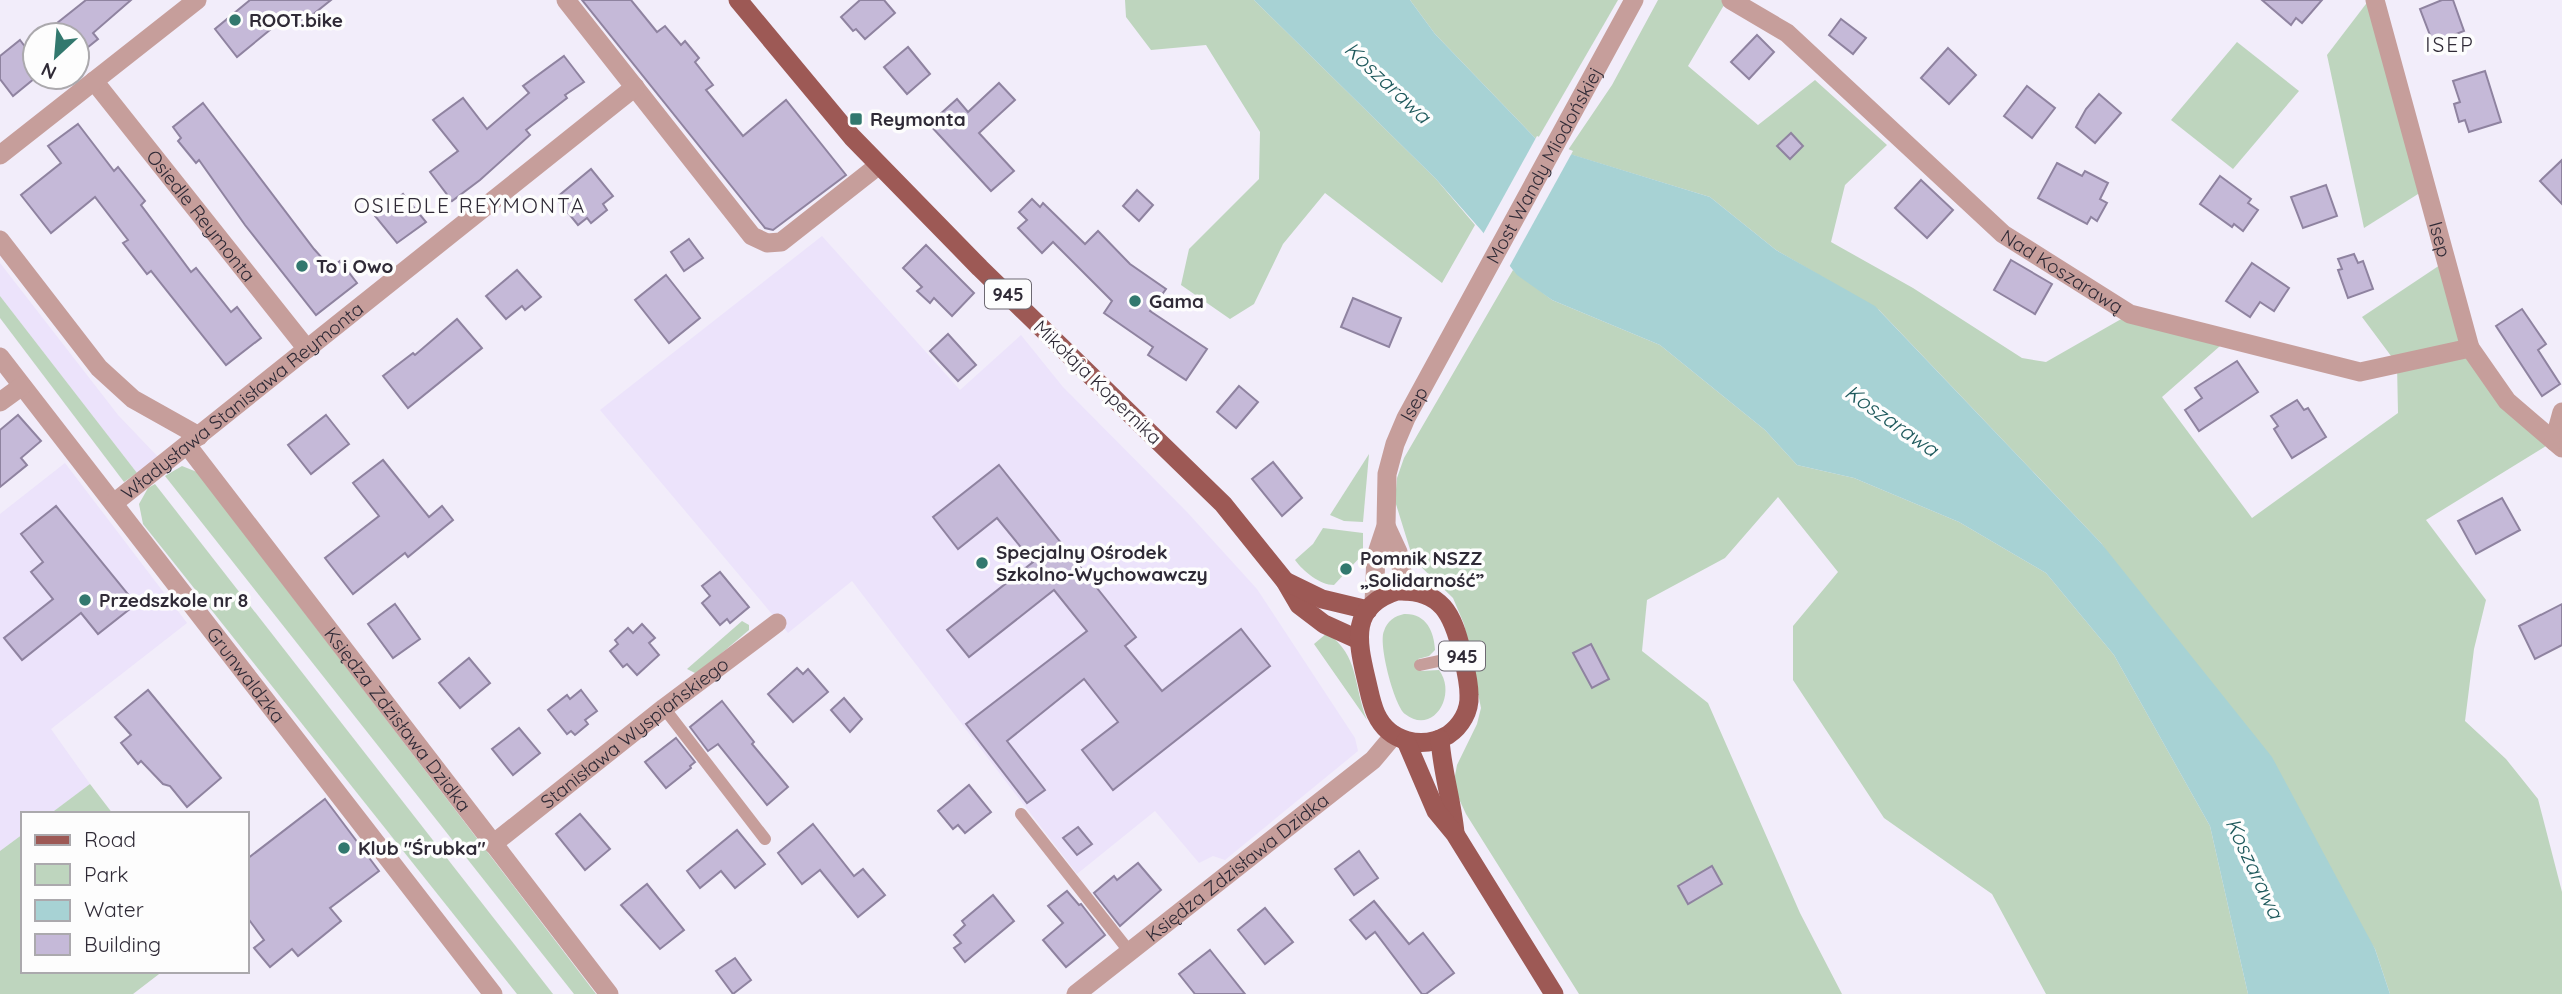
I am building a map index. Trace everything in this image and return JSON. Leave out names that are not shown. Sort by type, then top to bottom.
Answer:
[{"type":"main road","name":"Mikołaja Kopernika","points":[[738,0],[852,137],[981,268],[1223,504],[1285,581],[1299,605],[1324,624],[1357,639]]},
{"type":"main road","name":"Mikołaja Kopernika","points":[[1285,581],[1322,599],[1371,606]]},
{"type":"main road","points":[[1406,591],[1391,593],[1371,606],[1360,625],[1357,639],[1375,713],[1380,721],[1400,738],[1436,810],[1455,834],[1554,994]]},
{"type":"main road","name":"945","points":[[1406,591],[1430,597],[1447,610],[1456,628],[1469,687],[1468,707],[1460,724],[1440,739]]},
{"type":"main road","points":[[1400,738],[1425,743],[1440,739],[1443,772],[1452,804],[1455,834]]},
{"type":"street","points":[[0,155],[197,0]]},
{"type":"street","points":[[566,0],[752,236],[767,243],[780,242],[879,165]]},
{"type":"street","name":"Most Wandy Miodońskiej","points":[[1476,291],[1634,0]]},
{"type":"street","name":"Nad Koszarawą","points":[[1731,0],[1787,33],[2003,234],[2130,314],[2361,372],[2470,348]]},
{"type":"street","name":"Isep","points":[[2375,0],[2470,348],[2507,401],[2558,444]]},
{"type":"street","name":"Osiedle Reymonta","points":[[94,81],[307,349]]},
{"type":"street","name":"Władysława Stanisława Reymonta","points":[[114,503],[635,87]]},
{"type":"street","points":[[0,240],[99,368],[133,399],[193,440]]},
{"type":"street","name":"Isep","points":[[1371,606],[1376,556],[1386,526],[1386,484],[1395,444],[1414,402],[1476,291]]},
{"type":"street","name":"Grunwaldzka","points":[[0,357],[486,992]]},
{"type":"street","points":[[0,402],[22,386]]},
{"type":"street","points":[[2558,444],[2562,412]]},
{"type":"street","name":"Księdza Zdzisława Dzidka","points":[[193,440],[493,844],[609,994]]},
{"type":"street","name":"Isep","points":[[1386,526],[1398,552],[1406,591]]},
{"type":"street","name":"Stanisława Wyspiańskiego","points":[[493,844],[664,708],[777,623]]},
{"type":"street","name":"Księdza Zdzisława Dzidka","points":[[1076,994],[1400,738]]},
{"type":"lane","points":[[1420,665],[1462,656]]},
{"type":"lane","points":[[664,708],[765,839]]},
{"type":"lane","points":[[1021,814],[1129,951]]},
{"type":"shaded area","name":"Specjalny Ośrodek Szkolno-Wychowawczy","points":[[822,236],[960,390],[1021,335],[1063,387],[1187,512],[1257,589],[1355,738],[1358,751],[1225,860],[1213,856],[1199,863],[1155,811],[1077,874],[852,581],[788,633],[600,410]]},
{"type":"shaded area","points":[[0,263],[118,415],[159,458],[137,473],[0,296]]},
{"type":"shaded area","name":"Przedszkole nr 8","points":[[65,463],[187,623],[51,729],[90,784],[53,812],[21,812],[21,835],[0,851],[0,514]]},
{"type":"green space","points":[[1125,0],[1254,0],[1436,179],[1475,225],[1442,283],[1325,193],[1283,244],[1254,304],[1230,319],[1181,285],[1189,249],[1259,179],[1260,132],[1206,45],[1151,50],[1126,17]]},
{"type":"green space","points":[[1410,0],[1618,0],[1537,140],[1435,34]]},
{"type":"green space","points":[[1658,0],[1727,0],[1688,66],[1758,125],[1815,80],[1887,145],[1845,185],[1831,242],[1913,288],[2022,358],[2046,362],[2130,314],[2228,339],[2162,397],[2252,518],[2398,413],[2397,364],[2362,317],[2446,261],[2470,348],[2554,441],[2426,520],[2486,600],[2474,649],[2465,721],[2506,759],[2538,799],[2562,892],[2562,994],[2390,994],[2375,949],[2101,543],[1879,310],[1776,250],[1710,197],[1566,153],[1612,85]]},
{"type":"green space","points":[[2369,0],[2426,189],[2364,228],[2327,55]]},
{"type":"green space","points":[[2237,42],[2299,91],[2233,169],[2171,120]]},
{"type":"green space","points":[[1513,270],[1552,300],[1660,345],[1765,430],[1797,465],[1854,478],[1959,522],[2046,573],[2114,655],[2210,826],[2248,994],[2046,994],[1992,894],[1884,818],[1793,680],[1793,626],[1838,572],[1778,497],[1725,558],[1647,600],[1642,651],[1708,703],[1800,913],[1842,994],[1579,994],[1466,814],[1453,786],[1457,765],[1477,724],[1481,708],[1464,624],[1453,598],[1413,559],[1395,501],[1397,478],[1404,458]]},
{"type":"green space","points":[[0,296],[137,473],[124,482],[0,318]]},
{"type":"green space","points":[[1369,454],[1363,522],[1344,521],[1330,515]]},
{"type":"green space","points":[[182,466],[197,472],[596,994],[574,994],[165,476]]},
{"type":"green space","points":[[155,484],[553,994],[517,994],[143,524],[139,504],[148,488]]},
{"type":"green space","points":[[1323,528],[1363,533],[1363,554],[1334,585],[1312,577],[1295,560],[1313,544]]},
{"type":"green space","points":[[1412,614],[1423,620],[1433,636],[1435,650],[1429,656],[1418,659],[1421,671],[1439,670],[1444,680],[1444,701],[1433,717],[1424,720],[1405,714],[1401,708],[1385,660],[1385,627],[1392,619]]},
{"type":"green space","points":[[742,621],[749,625],[749,630],[697,674],[687,669]]},
{"type":"green space","points":[[1327,633],[1338,642],[1350,662],[1367,720],[1314,644]]},
{"type":"green space","points":[[90,784],[111,812],[53,812]]},
{"type":"green space","points":[[21,835],[21,973],[160,973],[133,994],[0,994],[0,851]]},
{"type":"water","name":"Koszarawa","points":[[1254,0],[1410,0],[1435,34],[1537,140],[1567,153],[1710,197],[1776,250],[1875,306],[2101,543],[2272,757],[2375,949],[2390,994],[2248,994],[2210,826],[2114,655],[2046,573],[1959,522],[1854,478],[1797,465],[1765,430],[1660,345],[1552,300],[1517,275],[1436,179]]},
{"type":"pier","points":[[1537,136],[1573,151],[1508,269],[1482,236]]},
{"type":"building","points":[[86,0],[131,0],[93,33],[98,39],[91,45],[91,21],[60,21]]},
{"type":"building","points":[[250,0],[331,0],[296,28],[287,16],[237,57],[215,29]]},
{"type":"building","points":[[582,0],[631,0],[657,32],[665,26],[681,45],[685,41],[699,58],[695,62],[713,85],[706,90],[743,136],[786,100],[846,175],[773,230],[765,228]]},
{"type":"building","points":[[860,0],[884,0],[895,13],[865,39],[856,29],[853,31],[841,17]]},
{"type":"building","points":[[2262,0],[2322,0],[2302,23],[2296,18],[2291,25]]},
{"type":"building","points":[[2442,0],[2453,0],[2464,31],[2433,43],[2420,9]]},
{"type":"building","points":[[1841,19],[1866,38],[1853,54],[1829,35]]},
{"type":"building","points":[[1757,35],[1774,52],[1749,79],[1731,62]]},
{"type":"building","points":[[21,41],[21,89],[13,96],[0,79],[0,56]]},
{"type":"building","points":[[908,47],[930,74],[907,94],[884,67]]},
{"type":"building","points":[[1948,48],[1976,75],[1949,104],[1921,78]]},
{"type":"building","points":[[564,56],[584,82],[526,130],[530,135],[452,201],[430,172],[458,151],[433,120],[463,98],[487,129],[529,93],[523,86]]},
{"type":"building","points":[[2485,71],[2501,122],[2469,132],[2465,120],[2459,122],[2454,104],[2460,102],[2453,81]]},
{"type":"building","points":[[999,83],[1015,100],[979,133],[1014,171],[991,191],[929,124],[957,99],[968,112]]},
{"type":"building","points":[[2027,86],[2055,108],[2032,138],[2004,116]]},
{"type":"building","points":[[2099,94],[2121,113],[2095,143],[2076,127]]},
{"type":"building","points":[[203,103],[314,249],[331,268],[340,261],[357,283],[316,315],[245,225],[199,160],[196,163],[178,141],[181,138],[173,127]]},
{"type":"building","points":[[78,124],[114,171],[118,167],[145,201],[141,205],[191,272],[196,268],[231,312],[237,307],[261,338],[226,365],[151,271],[147,274],[123,243],[128,240],[95,197],[51,233],[21,195],[61,163],[48,146]]},
{"type":"building","points":[[1791,133],[1803,146],[1790,159],[1777,146]]},
{"type":"building","points":[[2562,160],[2562,204],[2540,181]]},
{"type":"building","points":[[2057,163],[2082,176],[2085,171],[2108,183],[2100,199],[2107,203],[2097,221],[2091,217],[2087,224],[2038,198]]},
{"type":"building","points":[[591,169],[613,196],[603,204],[607,210],[591,223],[587,218],[578,225],[556,198]]},
{"type":"building","points":[[2220,176],[2251,199],[2248,203],[2258,210],[2243,231],[2234,224],[2232,227],[2200,204]]},
{"type":"building","points":[[1921,180],[1953,210],[1927,238],[1895,208]]},
{"type":"building","points":[[2326,185],[2337,216],[2303,228],[2291,197]]},
{"type":"building","points":[[1137,190],[1153,205],[1139,221],[1123,206]]},
{"type":"building","points":[[403,194],[426,222],[397,243],[375,216]]},
{"type":"building","points":[[1032,199],[1040,207],[1043,203],[1085,244],[1098,231],[1130,264],[1166,289],[1150,311],[1207,349],[1186,380],[1148,355],[1153,347],[1104,313],[1112,301],[1053,242],[1042,253],[1018,228],[1027,220],[1019,212]]},
{"type":"building","points":[[689,239],[703,258],[684,271],[671,252]]},
{"type":"building","points":[[926,245],[974,293],[952,316],[934,298],[930,303],[917,291],[922,287],[903,268]]},
{"type":"building","points":[[2354,254],[2358,263],[2363,261],[2373,289],[2348,298],[2338,270],[2342,269],[2338,259]]},
{"type":"building","points":[[2011,260],[2052,284],[2035,314],[1994,290]]},
{"type":"building","points":[[2252,263],[2289,288],[2274,311],[2260,302],[2250,317],[2226,301]]},
{"type":"building","points":[[517,270],[541,297],[525,310],[522,306],[506,319],[486,296]]},
{"type":"building","points":[[666,275],[700,318],[669,343],[635,300]]},
{"type":"building","points":[[1353,298],[1401,318],[1389,347],[1341,327]]},
{"type":"building","points":[[2522,309],[2546,344],[2538,350],[2560,384],[2542,396],[2496,326]]},
{"type":"building","points":[[457,319],[482,348],[408,408],[383,376],[413,353],[415,355]]},
{"type":"building","points":[[948,334],[976,365],[958,381],[930,351]]},
{"type":"building","points":[[2237,361],[2258,392],[2199,431],[2185,410],[2202,398],[2195,388]]},
{"type":"building","points":[[1239,386],[1258,402],[1236,428],[1217,412]]},
{"type":"building","points":[[2297,400],[2304,410],[2308,408],[2326,437],[2292,458],[2274,429],[2278,426],[2271,416]]},
{"type":"building","points":[[18,415],[41,441],[21,458],[27,465],[0,487],[0,430]]},
{"type":"building","points":[[326,415],[349,444],[311,474],[288,445]]},
{"type":"building","points":[[383,460],[429,517],[442,506],[453,520],[408,557],[405,553],[353,594],[325,558],[379,516],[353,483]]},
{"type":"building","points":[[1273,462],[1302,498],[1282,516],[1252,479]]},
{"type":"building","points":[[999,465],[1136,637],[1125,646],[1162,691],[1241,629],[1270,666],[1113,790],[1082,750],[1118,722],[1084,679],[1007,741],[1045,790],[1027,803],[966,724],[1087,631],[1054,590],[969,657],[947,630],[1033,562],[997,518],[958,549],[933,517]]},
{"type":"building","points":[[2502,498],[2520,530],[2476,554],[2458,521]]},
{"type":"building","points":[[56,506],[136,604],[98,634],[81,613],[22,660],[4,638],[53,599],[31,572],[43,562],[21,534]]},
{"type":"building","points":[[720,572],[749,607],[730,623],[727,619],[720,625],[702,603],[710,596],[702,586]]},
{"type":"building","points":[[395,604],[420,639],[393,658],[368,624]]},
{"type":"building","points":[[2562,604],[2562,645],[2535,659],[2519,626]]},
{"type":"building","points":[[642,624],[655,638],[649,643],[659,655],[637,675],[627,664],[623,667],[610,651],[618,644],[615,640],[628,628],[633,633]]},
{"type":"building","points":[[1591,644],[1609,679],[1592,688],[1573,653]]},
{"type":"building","points":[[469,658],[490,683],[460,708],[439,683]]},
{"type":"building","points":[[797,668],[803,674],[808,669],[828,692],[793,722],[768,694]]},
{"type":"building","points":[[148,690],[221,778],[187,807],[170,786],[163,784],[141,761],[138,764],[121,743],[131,735],[115,717]]},
{"type":"building","points":[[581,690],[597,711],[585,720],[588,724],[575,735],[571,731],[567,734],[548,710],[567,695],[570,699]]},
{"type":"building","points":[[844,698],[862,719],[850,732],[831,710]]},
{"type":"building","points":[[722,701],[754,742],[752,744],[788,787],[767,805],[718,744],[708,751],[690,727]]},
{"type":"building","points":[[519,728],[540,753],[513,775],[492,749]]},
{"type":"building","points":[[676,738],[695,762],[666,788],[645,762]]},
{"type":"building","points":[[969,785],[991,812],[965,833],[958,825],[953,829],[938,811]]},
{"type":"building","points":[[325,799],[379,871],[330,908],[341,921],[298,956],[292,949],[270,967],[254,948],[264,940],[248,918],[248,858]]},
{"type":"building","points":[[580,814],[610,849],[585,870],[556,834]]},
{"type":"building","points":[[813,824],[854,876],[863,869],[885,895],[858,917],[820,870],[802,884],[778,853]]},
{"type":"building","points":[[1078,827],[1092,844],[1077,855],[1063,838]]},
{"type":"building","points":[[737,830],[765,864],[735,888],[721,871],[700,888],[687,871]]},
{"type":"building","points":[[1359,851],[1378,878],[1354,895],[1335,869]]},
{"type":"building","points":[[1138,863],[1161,890],[1120,926],[1094,893],[1114,876],[1117,880]]},
{"type":"building","points":[[1712,866],[1722,884],[1688,904],[1678,886]]},
{"type":"building","points":[[647,884],[684,930],[660,949],[621,905]]},
{"type":"building","points":[[1067,891],[1105,935],[1066,967],[1043,940],[1063,923],[1048,906]]},
{"type":"building","points":[[993,895],[1014,921],[965,962],[954,948],[961,943],[954,935],[965,925],[962,921]]},
{"type":"building","points":[[1374,901],[1409,944],[1423,933],[1454,973],[1426,994],[1422,994],[1375,932],[1366,939],[1350,920]]},
{"type":"building","points":[[1265,908],[1293,942],[1265,964],[1238,930]]},
{"type":"building","points":[[1210,950],[1245,994],[1195,994],[1179,974]]},
{"type":"building","points":[[735,958],[751,980],[733,994],[716,971]]},
{"type":"place","name":"ROOT.bike","points":[[235,20]]},
{"type":"place","name":"Reymonta","points":[[856,119]]},
{"type":"place","name":"To i Owo","points":[[302,266]]},
{"type":"place","name":"Gama","points":[[1135,301]]},
{"type":"place","name":"Specjalny Ośrodek Szkolno-Wychowawczy","points":[[982,563]]},
{"type":"place","name":"Pomnik NSZZ „Solidarność”","points":[[1346,569]]},
{"type":"place","name":"Przedszkole nr 8","points":[[85,600]]},
{"type":"place","name":"Klub \"Śrubka\"","points":[[344,848]]},
{"type":"district","name":"ISEP","points":[[2450,44]]},
{"type":"district","name":"OSIEDLE REYMONTA","points":[[470,205]]}]
